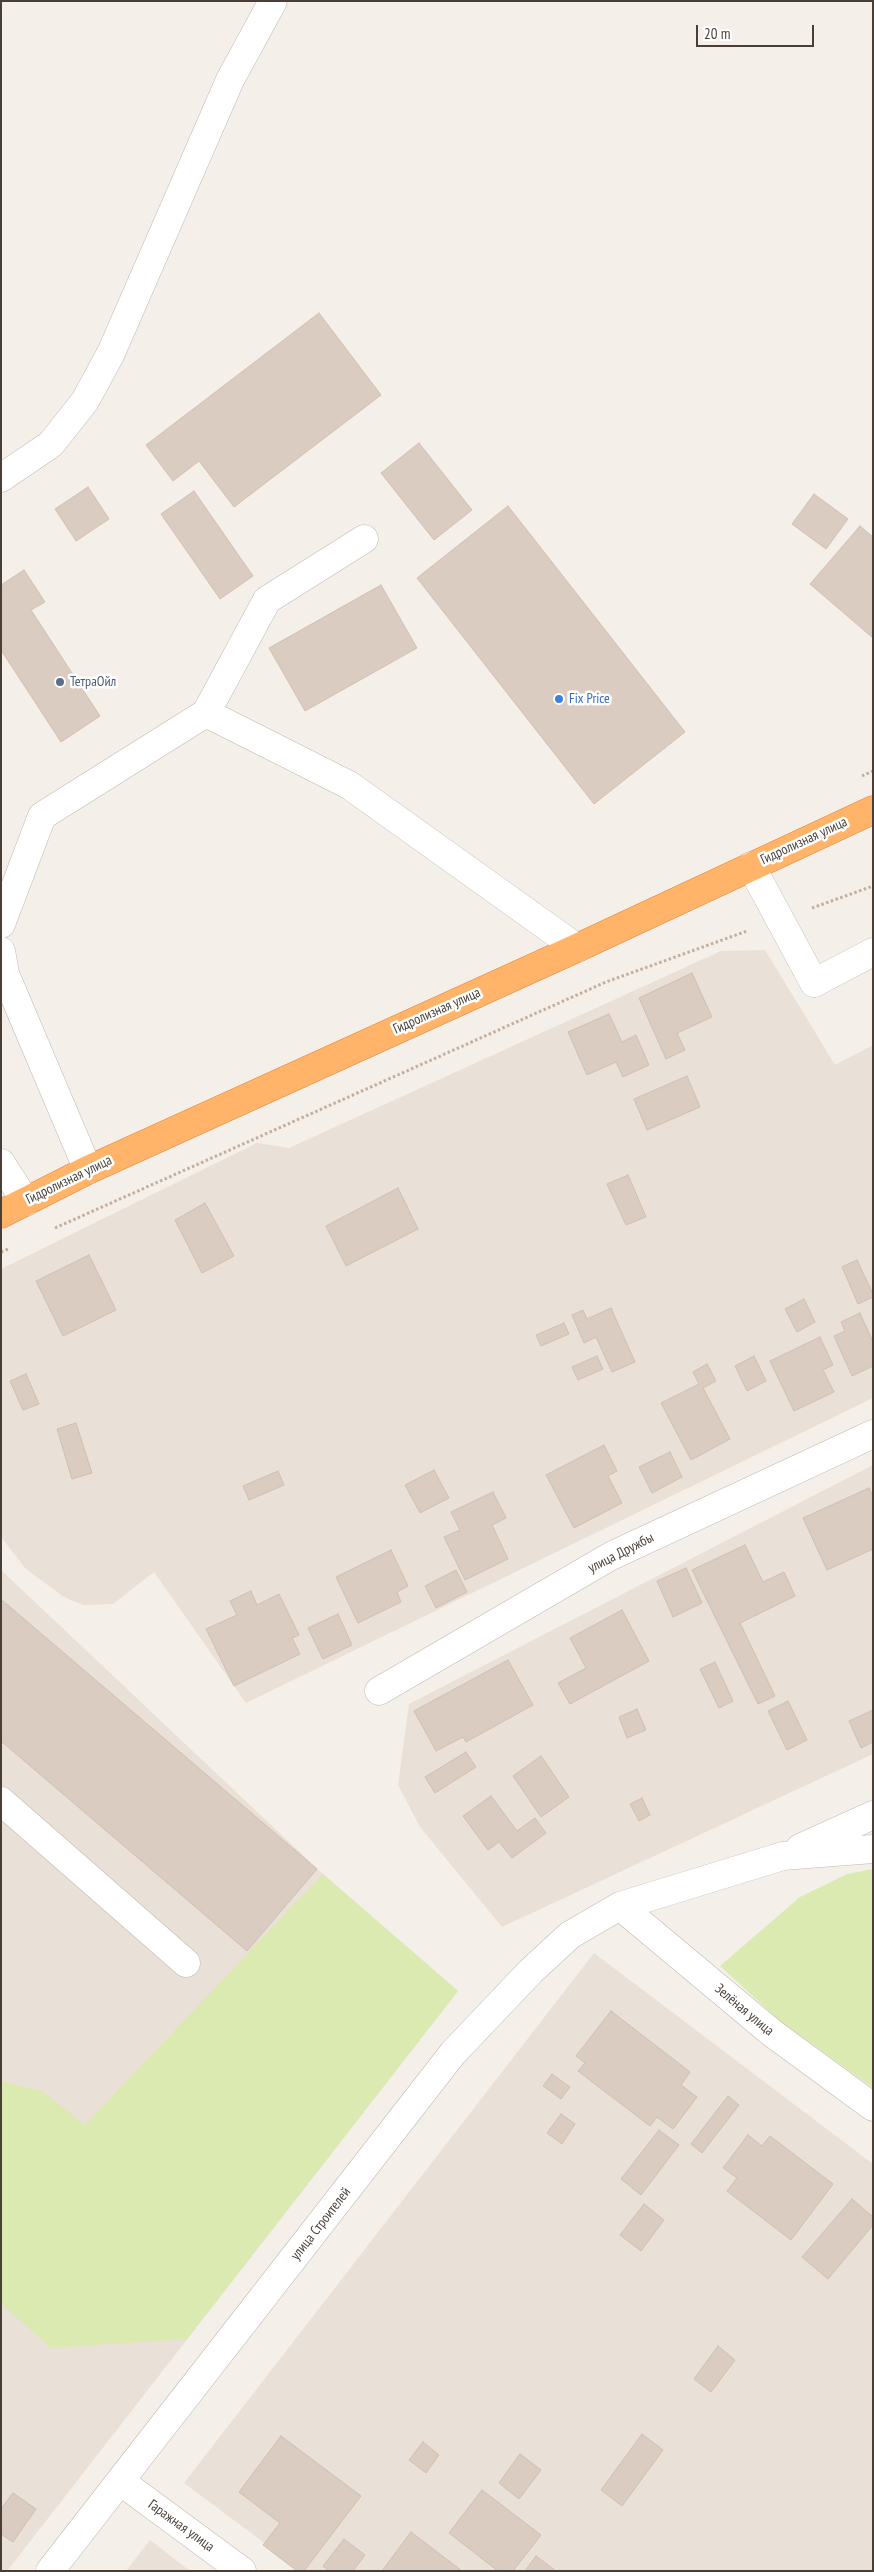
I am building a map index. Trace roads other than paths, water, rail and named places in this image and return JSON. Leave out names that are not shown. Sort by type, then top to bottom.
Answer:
[{"type":"highway","name":"Гидролизная улица","points":[[1,1214],[88,1170],[576,948],[873,810]]},
{"type":"street","points":[[1,478],[51,444],[85,401],[111,353],[230,80],[273,1]]},
{"type":"street","points":[[1,924],[42,816],[206,713],[267,600],[364,539]]},
{"type":"street","points":[[206,713],[349,785],[576,948]]},
{"type":"street","points":[[751,866],[814,983],[873,952]]},
{"type":"street","points":[[1,951],[5,974],[88,1170]]},
{"type":"street","points":[[1,1163],[26,1202]]},
{"type":"street","name":"улица Дружбы","points":[[379,1691],[611,1556],[873,1434]]},
{"type":"street","points":[[1,1801],[186,1963]]},
{"type":"street","points":[[783,1856],[873,1815]]},
{"type":"street","points":[[783,1856],[873,1849]]},
{"type":"street","name":"улица Строителей","points":[[50,2571],[453,2053],[531,1971],[570,1935],[620,1906],[783,1856]]},
{"type":"street","name":"Зелёная улица","points":[[620,1906],[772,2034],[873,2107]]},
{"type":"street","name":"Гаражная улица","points":[[120,2481],[242,2571]]},
{"type":"place","name":"ТетраОйл","points":[[60,682]]},
{"type":"place","name":"Fix Price","points":[[559,699]]}]
